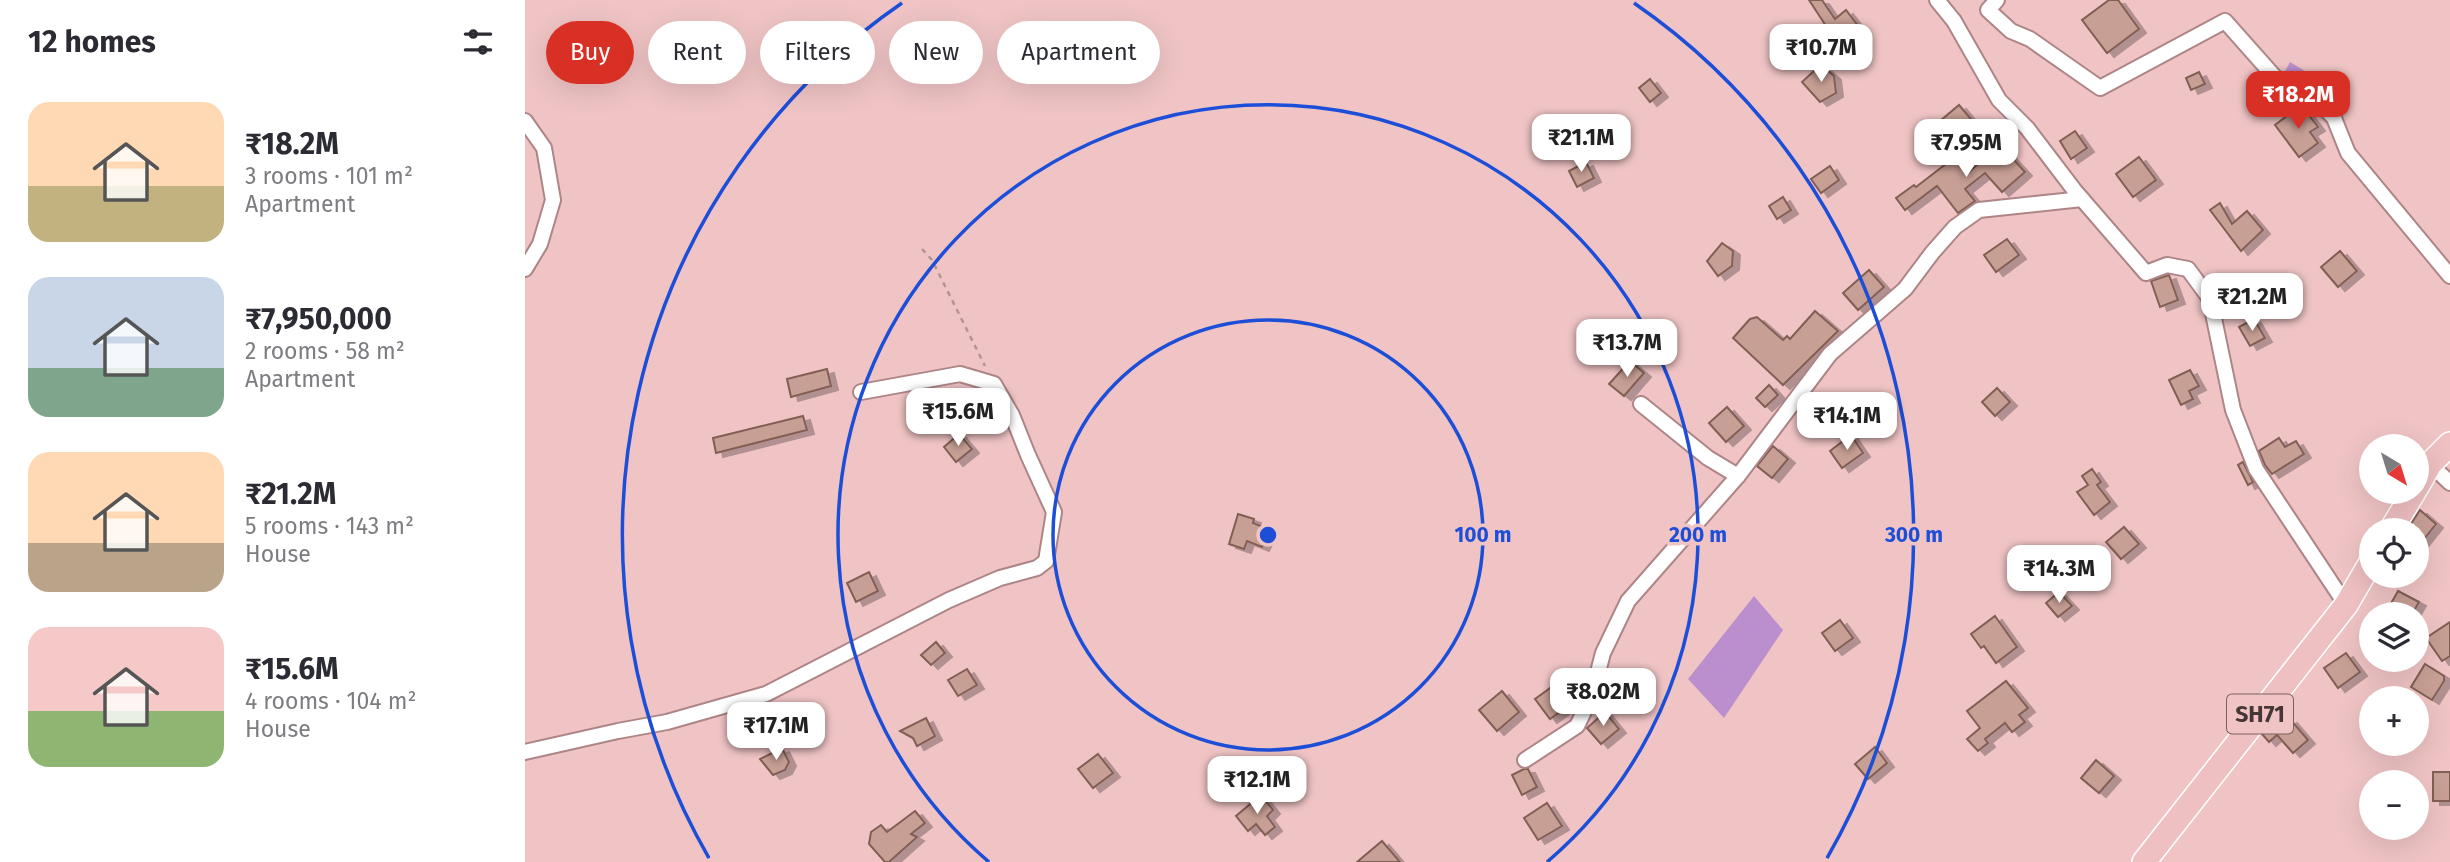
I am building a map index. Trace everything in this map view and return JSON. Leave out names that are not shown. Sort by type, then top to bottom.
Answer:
[{"type":"main road","points":[[2430,464],[2450,444]]},
{"type":"main road","name":"SH71","points":[[2144,862],[2346,605],[2359,583]]},
{"type":"street","points":[[1937,0],[1954,21],[1999,100],[2027,128],[2082,199],[2146,273],[2167,265],[2188,269],[2210,299],[2233,410],[2256,469],[2346,605]]},
{"type":"street","points":[[1997,0],[1988,10],[2011,31],[2029,39],[2100,88],[2225,21],[2280,83],[2312,95],[2333,118],[2348,153],[2450,276]]},
{"type":"street","points":[[525,121],[544,148],[553,200],[540,244],[525,269]]},
{"type":"street","points":[[1525,760],[1577,726],[1592,695],[1603,653],[1628,601],[1738,476],[1830,354],[1905,289],[1955,227],[1979,210],[2082,199]]},
{"type":"street","points":[[525,752],[667,722],[766,694],[949,600],[1000,578],[1037,568],[1046,561],[1054,512],[1012,415],[994,384],[960,374],[861,392]]},
{"type":"street","points":[[1641,404],[1708,458],[1738,476]]},
{"type":"street","points":[[2430,464],[2450,483]]},
{"type":"path","points":[[922,248],[932,260],[994,384]]},
{"type":"shaded area","points":[[2290,62],[2308,73],[2300,87],[2282,77]]},
{"type":"shaded area","points":[[1754,596],[1783,630],[1724,718],[1688,679]]},
{"type":"building","points":[[1809,0],[1822,0],[1835,19],[1846,10],[1862,31],[1841,48],[1824,27],[1826,26]]},
{"type":"building","points":[[2109,0],[2118,0],[2139,29],[2107,53],[2082,20]]},
{"type":"building","points":[[1825,68],[1834,76],[1836,93],[1820,102],[1802,82],[1815,70]]},
{"type":"building","points":[[2199,72],[2205,84],[2191,90],[2186,78]]},
{"type":"building","points":[[1650,79],[1661,93],[1650,102],[1639,88]]},
{"type":"building","points":[[1959,105],[1976,125],[1957,142],[1940,121]]},
{"type":"building","points":[[2301,105],[2318,127],[2310,132],[2318,143],[2299,157],[2275,125]]},
{"type":"building","points":[[2075,131],[2087,148],[2071,159],[2060,141]]},
{"type":"building","points":[[1995,139],[2025,172],[2002,192],[1985,173],[1965,189],[1975,201],[1958,213],[1937,186],[1905,210],[1896,198],[1914,185],[1916,187],[1955,157],[1968,173],[1990,153],[1985,148]]},
{"type":"building","points":[[2139,157],[2156,180],[2133,197],[2116,174]]},
{"type":"building","points":[[1586,162],[1594,178],[1577,187],[1569,171]]},
{"type":"building","points":[[1830,166],[1839,180],[1821,193],[1811,179]]},
{"type":"building","points":[[1783,197],[1791,210],[1777,219],[1769,206]]},
{"type":"building","points":[[2220,203],[2232,224],[2247,211],[2263,230],[2241,251],[2210,210]]},
{"type":"building","points":[[2007,239],[2019,255],[1996,272],[1984,255]]},
{"type":"building","points":[[1722,243],[1733,251],[1732,266],[1718,276],[1707,261]]},
{"type":"building","points":[[2340,251],[2357,271],[2338,287],[2321,267]]},
{"type":"building","points":[[1869,270],[1884,287],[1858,310],[1843,293]]},
{"type":"building","points":[[2169,275],[2178,300],[2160,307],[2151,281]]},
{"type":"building","points":[[1815,311],[1838,331],[1783,385],[1733,338],[1750,319],[1757,317],[1783,340],[1787,336],[1790,339]]},
{"type":"building","points":[[2254,319],[2265,338],[2250,346],[2239,327]]},
{"type":"building","points":[[1630,361],[1644,373],[1624,396],[1609,384]]},
{"type":"building","points":[[827,369],[831,386],[791,397],[787,379]]},
{"type":"building","points":[[2190,370],[2199,386],[2189,391],[2193,399],[2181,405],[2169,380]]},
{"type":"building","points":[[1769,385],[1778,395],[1765,407],[1756,398]]},
{"type":"building","points":[[1997,388],[2010,402],[1995,416],[1982,402]]},
{"type":"building","points":[[1727,407],[1744,426],[1726,442],[1709,423]]},
{"type":"building","points":[[803,416],[807,430],[716,453],[713,438]]},
{"type":"building","points":[[959,434],[972,449],[956,462],[944,447]]},
{"type":"building","points":[[1851,435],[1863,453],[1842,468],[1830,451]]},
{"type":"building","points":[[2279,438],[2285,447],[2296,441],[2304,454],[2272,474],[2259,451]]},
{"type":"building","points":[[1773,446],[1788,459],[1772,478],[1757,466]]},
{"type":"building","points":[[2243,462],[2253,482],[2248,485],[2238,465]]},
{"type":"building","points":[[2092,469],[2101,482],[2097,485],[2110,502],[2094,515],[2077,492],[2088,485],[2082,476]]},
{"type":"building","points":[[2420,510],[2436,524],[2429,533],[2429,518],[2415,518]]},
{"type":"building","points":[[1238,514],[1254,519],[1253,523],[1270,530],[1262,547],[1247,541],[1244,549],[1229,544]]},
{"type":"building","points":[[2124,527],[2139,544],[2121,559],[2106,542]]},
{"type":"building","points":[[869,572],[878,591],[856,602],[847,583]]},
{"type":"building","points":[[2398,591],[2419,602],[2392,602]]},
{"type":"building","points":[[2059,592],[2072,606],[2058,617],[2046,603]]},
{"type":"building","points":[[1995,616],[2017,647],[1996,663],[1971,634]]},
{"type":"building","points":[[1840,620],[1853,638],[1835,651],[1822,633]]},
{"type":"building","points":[[2450,622],[2450,656],[2442,661],[2429,642],[2429,636]]},
{"type":"building","points":[[936,642],[945,653],[931,665],[921,655]]},
{"type":"building","points":[[2346,653],[2360,672],[2338,688],[2324,668]]},
{"type":"building","points":[[2429,667],[2444,676],[2444,681],[2432,700],[2429,698],[2429,686],[2412,686],[2420,672],[2429,672]]},
{"type":"building","points":[[967,669],[977,685],[958,696],[948,680]]},
{"type":"building","points":[[2006,681],[2028,708],[2019,715],[2025,722],[2012,732],[2005,723],[1985,739],[1988,743],[1978,751],[1967,739],[1980,728],[1967,711]]},
{"type":"building","points":[[1553,686],[1568,706],[1550,719],[1535,699]]},
{"type":"building","points":[[1502,691],[1519,712],[1497,731],[1479,710]]},
{"type":"building","points":[[1605,712],[1619,729],[1601,744],[1587,728]]},
{"type":"building","points":[[926,718],[935,736],[917,746],[913,738],[900,731]]},
{"type":"building","points":[[2290,719],[2308,740],[2293,753],[2277,735],[2269,742],[2262,734],[2269,725],[2275,732]]},
{"type":"building","points":[[761,720],[772,729],[765,738],[754,729]]},
{"type":"building","points":[[1875,747],[1887,763],[1868,779],[1855,764]]},
{"type":"building","points":[[782,748],[789,762],[785,770],[773,775],[760,759]]},
{"type":"building","points":[[1098,754],[1113,773],[1093,788],[1078,769]]},
{"type":"building","points":[[2096,760],[2114,776],[2099,793],[2081,778]]},
{"type":"building","points":[[1528,769],[1537,787],[1522,795],[1512,775]]},
{"type":"building","points":[[2433,772],[2450,772],[2450,801],[2433,801]]},
{"type":"building","points":[[1261,795],[1273,810],[1267,816],[1275,827],[1265,835],[1256,824],[1248,831],[1236,816]]},
{"type":"building","points":[[1547,803],[1562,826],[1538,840],[1524,818]]},
{"type":"building","points":[[915,811],[925,823],[911,834],[917,837],[889,862],[885,862],[869,844],[871,832],[881,825],[887,832]]},
{"type":"building","points":[[1382,841],[1400,862],[1357,862]]}]
